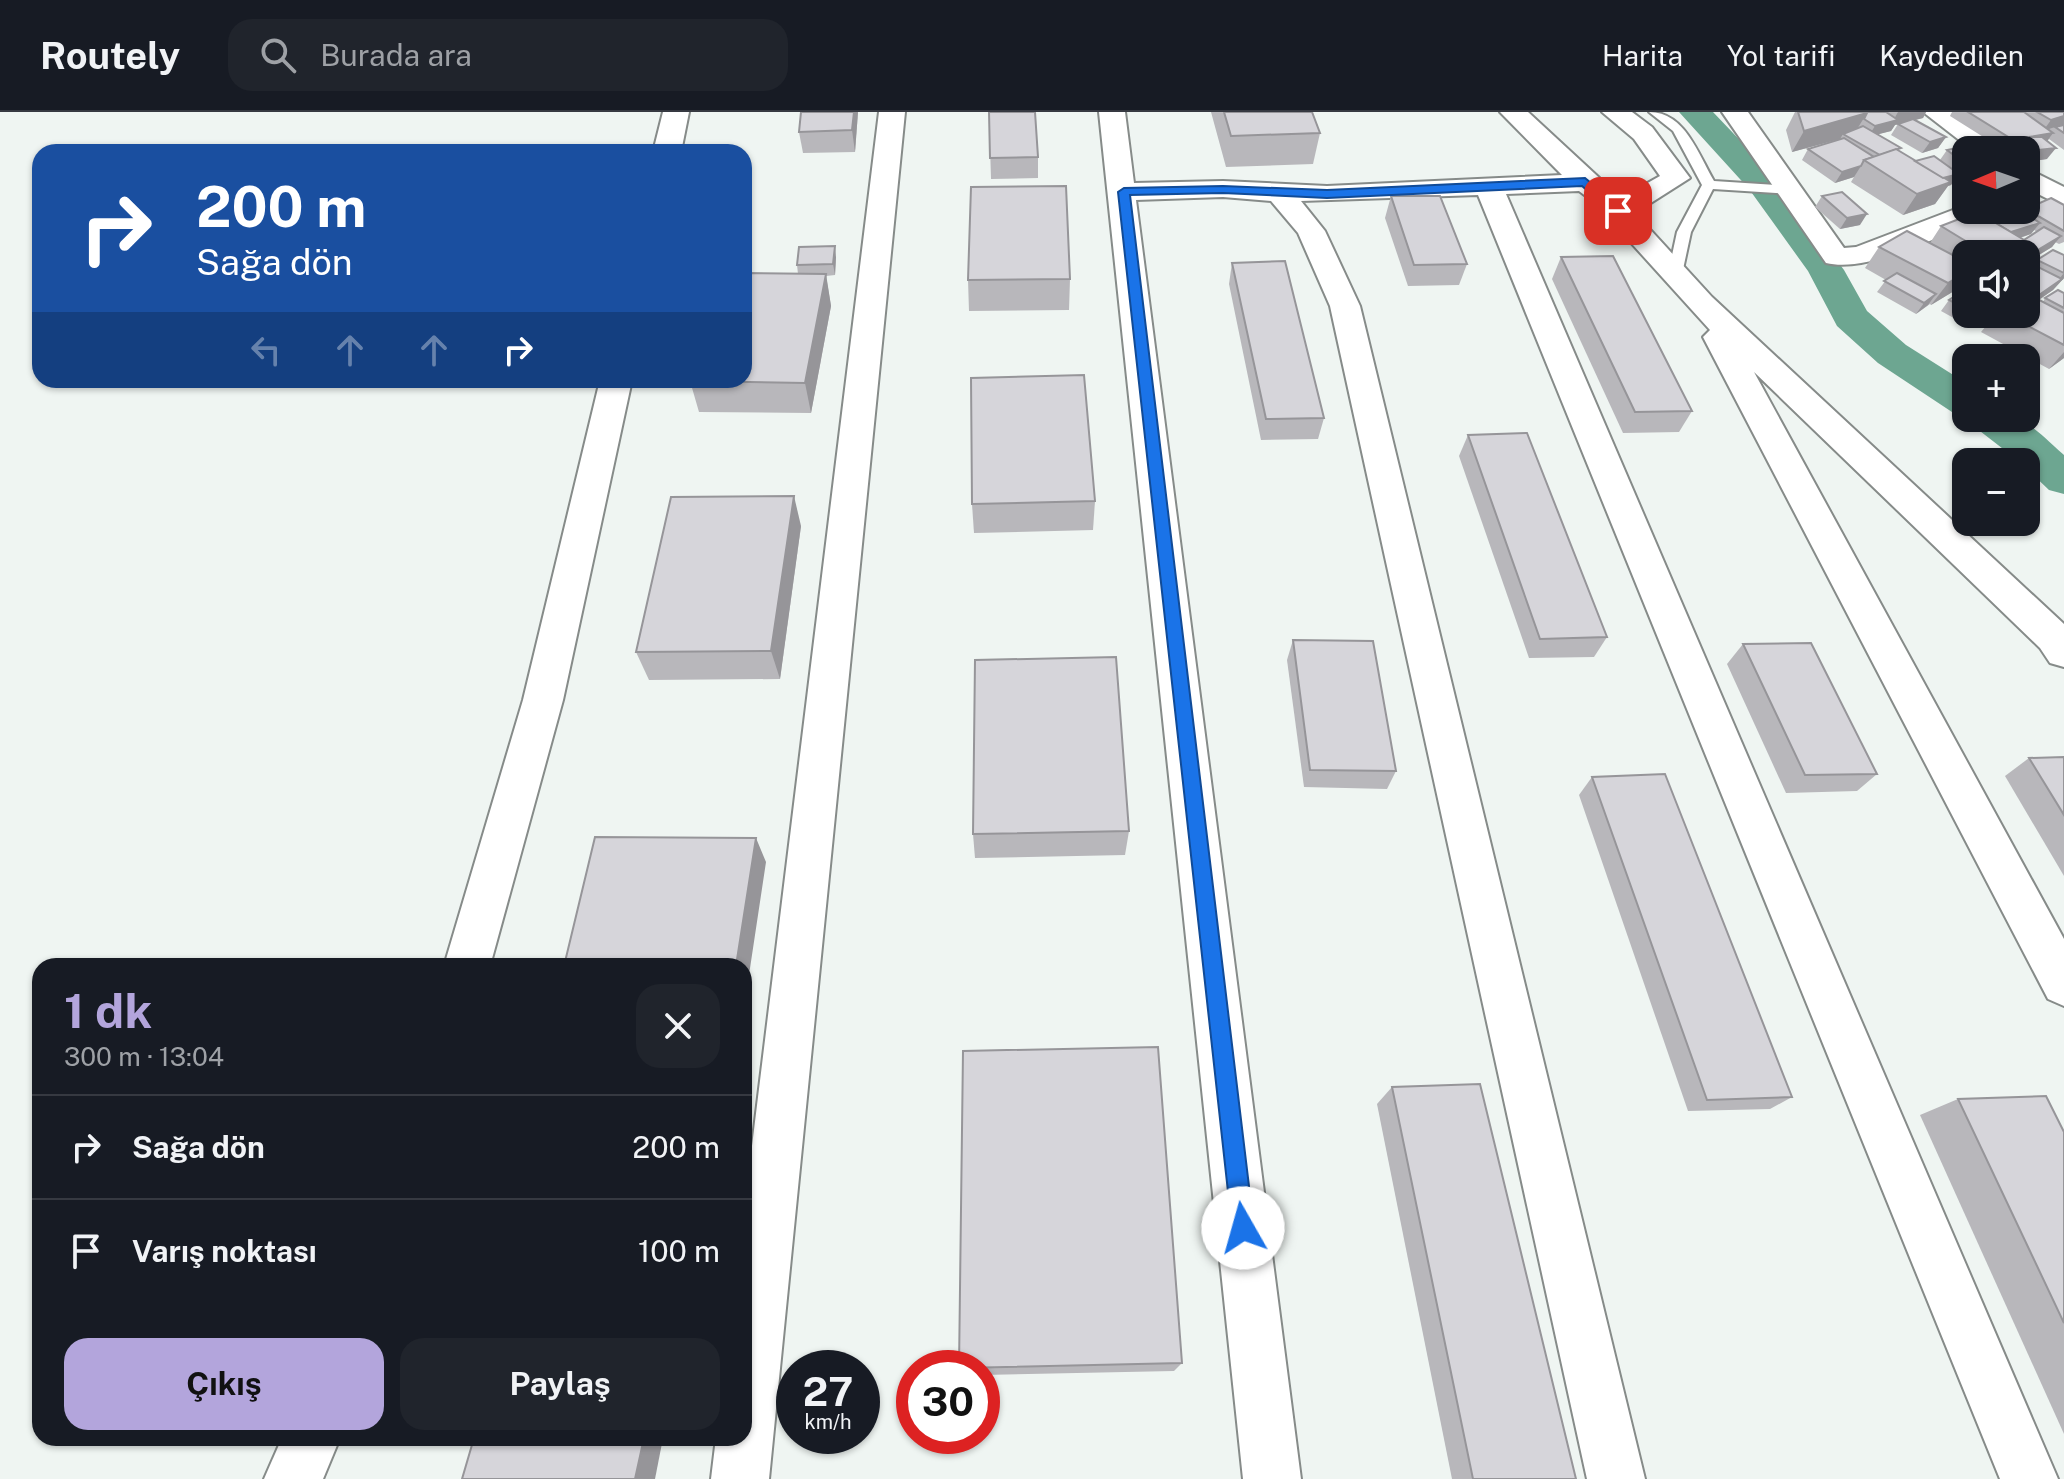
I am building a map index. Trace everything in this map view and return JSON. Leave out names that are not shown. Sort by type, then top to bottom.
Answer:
[{"type":"street","points":[[669,144],[676,112]]},
{"type":"street","points":[[752,1371],[892,112]]},
{"type":"street","points":[[1112,112],[1124,192],[1272,1479]]},
{"type":"street","points":[[1513,112],[1618,211],[1701,304],[2054,638],[2064,652]]},
{"type":"street","points":[[1615,112],[1643,133],[1676,178],[1618,211]]},
{"type":"street","points":[[1936,112],[1970,136]]},
{"type":"street","points":[[1740,113],[1786,190],[1836,257],[1861,255],[1952,220]]},
{"type":"street","points":[[1124,192],[1223,189],[1327,194],[1585,182]]},
{"type":"street","points":[[1489,188],[2029,1479]]},
{"type":"street","points":[[1223,189],[1279,193],[1311,231],[1345,306],[1616,1479]]},
{"type":"street","points":[[1701,304],[2064,984]]},
{"type":"street","points":[[469,958],[543,700],[614,388]]},
{"type":"street","points":[[293,1479],[308,1446]]},
{"type":"street","points":[[740,1479],[744,1446]]},
{"type":"lane","points":[[1655,112],[1678,129],[1709,185]]},
{"type":"lane","points":[[1709,185],[1786,190]]},
{"type":"lane","points":[[1675,274],[1684,232],[1709,185]]},
{"type":"building","points":[[801,112],[854,112],[852,130],[799,132]]},
{"type":"building","points":[[989,112],[1035,112],[1038,157],[990,158]]},
{"type":"building","points":[[1224,112],[1312,112],[1320,133],[1231,136]]},
{"type":"building","points":[[1798,112],[1866,112],[1867,113],[1804,131]]},
{"type":"building","points":[[1866,112],[1886,112],[1898,120],[1875,126],[1864,119]]},
{"type":"building","points":[[1968,112],[2024,112],[2053,133],[2035,136],[2007,136]]},
{"type":"building","points":[[2037,112],[2064,112],[2064,116],[2051,120]]},
{"type":"building","points":[[1913,119],[1946,137],[1930,142],[1898,124]]},
{"type":"building","points":[[1863,126],[1901,148],[1880,155],[1843,134]]},
{"type":"building","points":[[2040,137],[2042,137],[2056,148],[2040,150]]},
{"type":"building","points":[[1844,138],[1874,157],[1864,160],[1861,166],[1842,172],[1808,149]]},
{"type":"building","points":[[1896,149],[1951,182],[1917,194],[1864,160]]},
{"type":"building","points":[[1934,156],[1952,169],[1952,176],[1943,178],[1915,161]]},
{"type":"building","points":[[1066,186],[1070,279],[968,280],[971,187]]},
{"type":"building","points":[[1842,192],[1867,214],[1847,218],[1822,196]]},
{"type":"building","points":[[1391,196],[1440,196],[1467,264],[1414,265]]},
{"type":"building","points":[[2051,198],[2064,205],[2064,231],[2040,217],[2040,203]]},
{"type":"building","points":[[1952,222],[1997,224],[2024,240],[1964,240],[1941,226]]},
{"type":"building","points":[[1998,224],[2037,224],[2011,232]]},
{"type":"building","points":[[2044,227],[2061,236],[2040,249],[2040,240],[2024,240]]},
{"type":"building","points":[[1907,231],[1952,255],[1952,281],[1948,283],[1879,247]]},
{"type":"building","points":[[835,246],[833,264],[797,265],[799,247]]},
{"type":"building","points":[[2053,250],[2064,255],[2064,273],[2040,261],[2040,258]]},
{"type":"building","points":[[1613,256],[1692,411],[1635,412],[1561,257]]},
{"type":"building","points":[[1285,261],[1324,418],[1266,419],[1232,263]]},
{"type":"building","points":[[2040,268],[2062,279],[2040,294]]},
{"type":"building","points":[[752,273],[826,274],[805,383],[752,382]]},
{"type":"building","points":[[1897,273],[1936,294],[1924,303],[1884,281]]},
{"type":"building","points":[[2058,290],[2064,293],[2064,308],[2045,298]]},
{"type":"building","points":[[2040,300],[2064,313],[2064,345],[2032,328],[2040,328]]},
{"type":"building","points":[[1084,375],[1095,501],[972,504],[971,378]]},
{"type":"building","points":[[1527,433],[1607,637],[1540,639],[1468,435]]},
{"type":"building","points":[[794,496],[771,651],[636,652],[671,497]]},
{"type":"building","points":[[1293,640],[1373,641],[1396,771],[1310,770]]},
{"type":"building","points":[[1811,643],[1877,774],[1805,775],[1743,644]]},
{"type":"building","points":[[1116,657],[1129,831],[973,834],[975,660]]},
{"type":"building","points":[[2064,757],[2064,815],[2029,758]]},
{"type":"building","points":[[1665,774],[1792,1097],[1707,1100],[1592,777]]},
{"type":"building","points":[[595,837],[756,838],[737,958],[566,958]]},
{"type":"building","points":[[1158,1047],[1182,1363],[1000,1367],[1000,1350],[959,1350],[963,1051]]},
{"type":"building","points":[[1480,1084],[1576,1479],[1473,1479],[1392,1087]]},
{"type":"building","points":[[2046,1096],[2064,1132],[2064,1323],[1958,1099]]},
{"type":"building","points":[[472,1446],[642,1446],[635,1479],[462,1479]]},
{"type":"waterway","points":[[1695,112],[1761,182],[1826,270],[1851,318],[1892,354],[1952,393]]},
{"type":"waterway","points":[[2012,432],[2064,479]]},
{"type":"route","points":[[1243,1228],[1124,192],[1223,189],[1327,194],[1585,182],[1618,211]]}]
